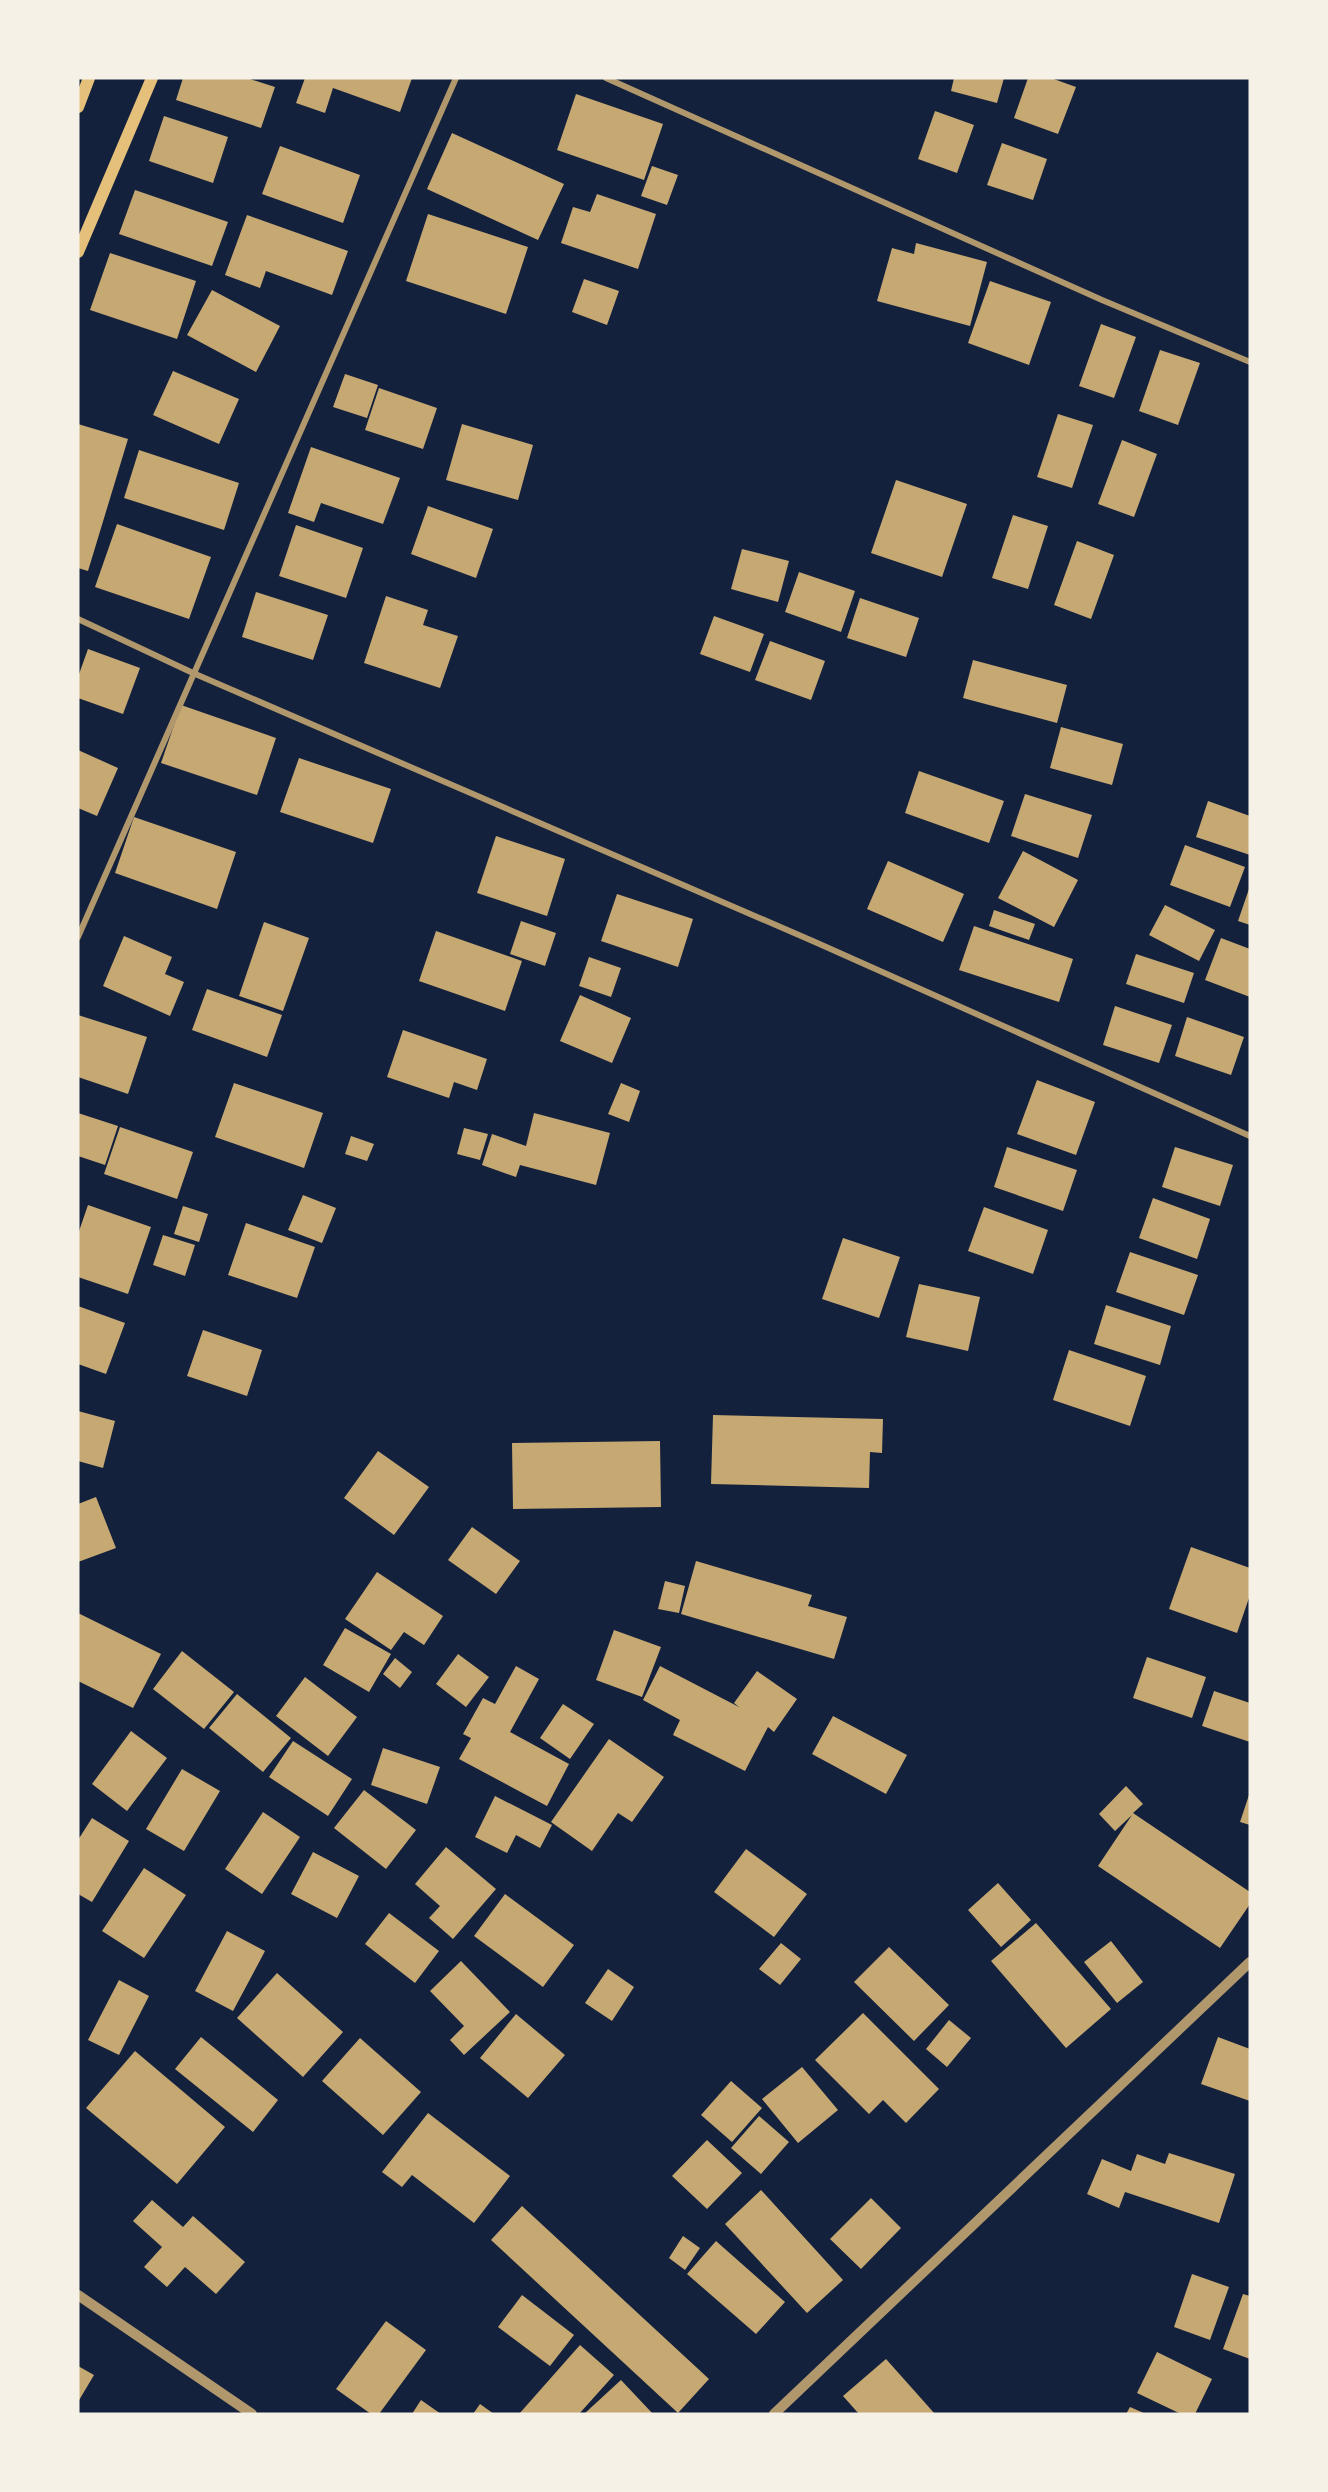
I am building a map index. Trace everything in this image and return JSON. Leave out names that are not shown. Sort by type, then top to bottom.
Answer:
[{"type":"main road","points":[[78,107],[89,78]]},
{"type":"main road","points":[[78,252],[152,78]]},
{"type":"street","points":[[78,937],[456,78]]},
{"type":"street","points":[[606,78],[1102,300],[1250,362]]},
{"type":"street","points":[[78,619],[193,673],[815,942],[1250,1136]]},
{"type":"street","points":[[774,2414],[1250,1962]]},
{"type":"street","points":[[78,2295],[252,2414]]},
{"type":"building","points":[[183,78],[247,78],[275,87],[261,128],[176,100]]},
{"type":"building","points":[[305,78],[412,78],[400,112],[333,88],[325,113],[296,103]]},
{"type":"building","points":[[954,78],[1004,78],[997,103],[951,91]]},
{"type":"building","points":[[1028,78],[1051,78],[1076,87],[1058,134],[1014,118]]},
{"type":"building","points":[[576,94],[663,124],[644,180],[557,150]]},
{"type":"building","points":[[935,111],[974,125],[957,173],[918,159]]},
{"type":"building","points":[[164,116],[228,137],[213,183],[149,161]]},
{"type":"building","points":[[452,133],[564,184],[538,240],[427,189]]},
{"type":"building","points":[[1002,143],[1047,159],[1033,200],[987,185]]},
{"type":"building","points":[[280,146],[360,175],[343,223],[262,194]]},
{"type":"building","points":[[652,166],[678,175],[667,205],[641,196]]},
{"type":"building","points":[[135,190],[228,222],[212,266],[119,234]]},
{"type":"building","points":[[597,194],[656,214],[638,269],[561,243],[573,207],[590,212]]},
{"type":"building","points":[[428,214],[528,247],[506,314],[406,281]]},
{"type":"building","points":[[247,215],[348,251],[332,295],[266,271],[260,288],[225,275]]},
{"type":"building","points":[[916,243],[987,262],[970,326],[877,301],[892,248],[914,254]]},
{"type":"building","points":[[110,253],[196,281],[177,339],[90,310]]},
{"type":"building","points":[[584,279],[619,291],[607,325],[572,312]]},
{"type":"building","points":[[990,281],[1051,302],[1029,365],[968,343]]},
{"type":"building","points":[[212,290],[280,326],[256,372],[187,335]]},
{"type":"building","points":[[1101,324],[1136,337],[1114,398],[1079,386]]},
{"type":"building","points":[[1160,350],[1200,363],[1178,425],[1139,411]]},
{"type":"building","points":[[173,371],[239,399],[219,444],[153,415]]},
{"type":"building","points":[[345,374],[378,385],[367,418],[333,407]]},
{"type":"building","points":[[379,388],[437,408],[423,449],[365,430]]},
{"type":"building","points":[[1058,414],[1093,425],[1072,488],[1037,477]]},
{"type":"building","points":[[78,424],[128,439],[88,571],[78,568]]},
{"type":"building","points":[[462,424],[533,445],[518,500],[446,480]]},
{"type":"building","points":[[1122,440],[1157,454],[1134,517],[1098,504]]},
{"type":"building","points":[[311,447],[400,478],[383,524],[321,503],[314,522],[288,513]]},
{"type":"building","points":[[139,450],[239,483],[224,530],[124,498]]},
{"type":"building","points":[[896,480],[967,504],[942,577],[871,553]]},
{"type":"building","points":[[428,506],[493,529],[476,578],[411,554]]},
{"type":"building","points":[[1013,515],[1048,526],[1028,589],[992,578]]},
{"type":"building","points":[[117,524],[211,557],[189,619],[95,587]]},
{"type":"building","points":[[296,525],[363,548],[346,598],[279,576]]},
{"type":"building","points":[[1077,541],[1114,555],[1091,619],[1054,605]]},
{"type":"building","points":[[742,549],[789,561],[778,602],[731,589]]},
{"type":"building","points":[[799,572],[855,591],[841,632],[785,612]]},
{"type":"building","points":[[256,592],[328,615],[313,660],[242,637]]},
{"type":"building","points":[[386,596],[428,610],[423,625],[458,636],[440,688],[364,663]]},
{"type":"building","points":[[860,598],[919,618],[906,657],[847,638]]},
{"type":"building","points":[[714,616],[764,634],[750,672],[700,654]]},
{"type":"building","points":[[770,641],[825,661],[811,700],[755,680]]},
{"type":"building","points":[[88,649],[140,668],[123,714],[78,698],[78,677]]},
{"type":"building","points":[[973,660],[1067,685],[1057,723],[963,698]]},
{"type":"building","points":[[181,705],[276,738],[257,795],[161,763]]},
{"type":"building","points":[[1061,727],[1123,744],[1112,785],[1050,768]]},
{"type":"building","points":[[78,750],[118,768],[97,816],[78,808]]},
{"type":"building","points":[[299,758],[391,789],[373,843],[280,812]]},
{"type":"building","points":[[919,771],[1004,801],[989,843],[905,813]]},
{"type":"building","points":[[1025,794],[1092,815],[1078,858],[1011,836]]},
{"type":"building","points":[[1208,801],[1250,816],[1250,855],[1196,837]]},
{"type":"building","points":[[134,817],[236,852],[217,909],[115,873]]},
{"type":"building","points":[[496,836],[565,859],[547,916],[477,893]]},
{"type":"building","points":[[1185,845],[1245,867],[1230,907],[1170,885]]},
{"type":"building","points":[[1023,851],[1078,880],[1054,927],[998,898]]},
{"type":"building","points":[[888,861],[964,894],[943,942],[867,909]]},
{"type":"building","points":[[1250,886],[1250,925],[1238,921]]},
{"type":"building","points":[[617,894],[693,919],[678,967],[601,941]]},
{"type":"building","points":[[1165,905],[1215,930],[1199,961],[1149,935]]},
{"type":"building","points":[[994,910],[1035,924],[1029,940],[989,926]]},
{"type":"building","points":[[521,921],[556,933],[545,966],[510,954]]},
{"type":"building","points":[[264,922],[309,938],[283,1011],[239,996]]},
{"type":"building","points":[[974,926],[1073,959],[1059,1002],[959,970]]},
{"type":"building","points":[[436,931],[522,961],[505,1011],[419,981]]},
{"type":"building","points":[[124,936],[172,957],[165,974],[184,982],[170,1016],[103,986]]},
{"type":"building","points":[[1221,938],[1250,949],[1250,997],[1205,980]]},
{"type":"building","points":[[1136,954],[1194,973],[1184,1003],[1126,984]]},
{"type":"building","points":[[589,957],[621,968],[611,997],[579,986]]},
{"type":"building","points":[[207,989],[282,1015],[267,1057],[192,1030]]},
{"type":"building","points":[[580,995],[631,1018],[612,1063],[560,1041]]},
{"type":"building","points":[[1115,1006],[1172,1025],[1159,1063],[1103,1045]]},
{"type":"building","points":[[78,1015],[147,1037],[128,1094],[78,1077]]},
{"type":"building","points":[[1187,1017],[1244,1037],[1231,1075],[1175,1056]]},
{"type":"building","points":[[403,1030],[487,1059],[477,1090],[454,1082],[449,1098],[387,1077]]},
{"type":"building","points":[[1037,1080],[1095,1102],[1076,1155],[1017,1134]]},
{"type":"building","points":[[234,1083],[323,1113],[304,1168],[215,1137]]},
{"type":"building","points":[[621,1083],[640,1091],[629,1122],[608,1114]]},
{"type":"building","points":[[78,1113],[118,1126],[105,1165],[78,1156]]},
{"type":"building","points":[[534,1113],[610,1133],[596,1185],[520,1165],[516,1177],[482,1165],[492,1134],[526,1146]]},
{"type":"building","points":[[120,1127],[193,1152],[177,1199],[104,1174]]},
{"type":"building","points":[[464,1128],[488,1134],[480,1160],[457,1154]]},
{"type":"building","points":[[351,1136],[374,1144],[367,1161],[345,1154]]},
{"type":"building","points":[[1007,1147],[1077,1170],[1063,1211],[994,1187]]},
{"type":"building","points":[[1175,1147],[1233,1165],[1220,1206],[1162,1187]]},
{"type":"building","points":[[303,1195],[336,1208],[322,1243],[288,1230]]},
{"type":"building","points":[[1153,1198],[1210,1219],[1197,1259],[1139,1238]]},
{"type":"building","points":[[88,1205],[151,1227],[128,1294],[78,1277],[78,1234]]},
{"type":"building","points":[[183,1206],[208,1214],[199,1242],[174,1234]]},
{"type":"building","points":[[984,1207],[1048,1230],[1033,1274],[968,1251]]},
{"type":"building","points":[[246,1223],[315,1247],[297,1298],[228,1275]]},
{"type":"building","points":[[163,1235],[195,1245],[185,1276],[153,1265]]},
{"type":"building","points":[[843,1238],[900,1257],[879,1318],[822,1299]]},
{"type":"building","points":[[1130,1252],[1198,1275],[1184,1315],[1116,1292]]},
{"type":"building","points":[[919,1284],[980,1297],[968,1351],[906,1337]]},
{"type":"building","points":[[1106,1305],[1171,1326],[1160,1365],[1094,1344]]},
{"type":"building","points":[[78,1306],[125,1323],[106,1374],[78,1364]]},
{"type":"building","points":[[203,1330],[262,1350],[247,1396],[187,1376]]},
{"type":"building","points":[[1069,1350],[1146,1376],[1130,1426],[1053,1400]]},
{"type":"building","points":[[78,1411],[115,1421],[103,1468],[78,1461]]},
{"type":"building","points":[[713,1415],[883,1419],[882,1453],[870,1452],[869,1488],[711,1484]]},
{"type":"building","points":[[660,1441],[661,1507],[513,1509],[512,1443]]},
{"type":"building","points":[[378,1451],[429,1487],[394,1535],[344,1498]]},
{"type":"building","points":[[96,1497],[116,1548],[78,1562],[78,1504]]},
{"type":"building","points":[[472,1527],[520,1561],[496,1594],[448,1560]]},
{"type":"building","points":[[1191,1547],[1250,1568],[1250,1595],[1237,1633],[1169,1609]]},
{"type":"building","points":[[696,1561],[812,1595],[808,1606],[847,1617],[834,1659],[681,1614]]},
{"type":"building","points":[[377,1572],[443,1616],[424,1645],[404,1632],[391,1650],[345,1619]]},
{"type":"building","points":[[665,1581],[685,1586],[679,1613],[658,1609]]},
{"type":"building","points":[[78,1613],[161,1654],[133,1708],[78,1681]]},
{"type":"building","points":[[345,1628],[391,1654],[369,1692],[323,1665]]},
{"type":"building","points":[[614,1630],[661,1647],[642,1697],[596,1680]]},
{"type":"building","points":[[182,1651],[234,1692],[204,1729],[153,1689]]},
{"type":"building","points":[[458,1654],[489,1677],[466,1707],[436,1684]]},
{"type":"building","points":[[1147,1657],[1206,1677],[1192,1718],[1133,1698]]},
{"type":"building","points":[[395,1658],[412,1672],[400,1688],[383,1674]]},
{"type":"building","points":[[516,1666],[539,1679],[510,1732],[569,1764],[547,1806],[459,1759],[471,1738],[463,1734],[483,1698],[495,1704]]},
{"type":"building","points":[[660,1666],[739,1707],[734,1703],[757,1671],[797,1699],[774,1732],[768,1727],[745,1771],[673,1735],[680,1720],[643,1700]]},
{"type":"building","points":[[305,1677],[357,1717],[328,1756],[276,1716]]},
{"type":"building","points":[[1214,1691],[1250,1703],[1250,1742],[1202,1726]]},
{"type":"building","points":[[237,1694],[291,1738],[263,1772],[209,1728]]},
{"type":"building","points":[[563,1704],[594,1724],[570,1759],[540,1738]]},
{"type":"building","points":[[833,1716],[907,1755],[886,1794],[812,1754]]},
{"type":"building","points":[[131,1731],[167,1758],[127,1811],[92,1784]]},
{"type":"building","points":[[609,1739],[664,1777],[632,1822],[618,1813],[592,1851],[551,1822]]},
{"type":"building","points":[[293,1741],[352,1779],[328,1816],[269,1777]]},
{"type":"building","points":[[383,1748],[440,1767],[427,1804],[371,1785]]},
{"type":"building","points":[[182,1769],[220,1791],[184,1851],[146,1829]]},
{"type":"building","points":[[1126,1786],[1143,1804],[1133,1813],[1250,1892],[1250,1904],[1220,1948],[1098,1866],[1132,1815],[1115,1831],[1099,1814]]},
{"type":"building","points":[[364,1790],[416,1830],[386,1869],[334,1828]]},
{"type":"building","points":[[1250,1792],[1250,1825],[1240,1822]]},
{"type":"building","points":[[495,1796],[552,1825],[540,1848],[516,1835],[507,1853],[475,1837]]},
{"type":"building","points":[[263,1812],[300,1837],[262,1894],[225,1869]]},
{"type":"building","points":[[92,1818],[129,1841],[92,1902],[78,1894],[78,1840]]},
{"type":"building","points":[[446,1847],[496,1889],[453,1939],[429,1918],[440,1906],[415,1884]]},
{"type":"building","points":[[746,1849],[807,1894],[774,1937],[714,1892]]},
{"type":"building","points":[[313,1852],[359,1876],[337,1918],[291,1894]]},
{"type":"building","points":[[144,1868],[186,1895],[144,1958],[102,1931]]},
{"type":"building","points":[[998,1883],[1031,1920],[1001,1947],[968,1910]]},
{"type":"building","points":[[505,1894],[574,1945],[543,1987],[474,1936]]},
{"type":"building","points":[[389,1913],[439,1951],[415,1983],[365,1944]]},
{"type":"building","points":[[1036,1923],[1111,2009],[1066,2048],[991,1961]]},
{"type":"building","points":[[227,1931],[265,1951],[233,2011],[195,1991]]},
{"type":"building","points":[[1111,1941],[1143,1982],[1117,2003],[1084,1962]]},
{"type":"building","points":[[781,1943],[801,1959],[780,1985],[759,1969]]},
{"type":"building","points":[[889,1947],[949,2005],[914,2041],[854,1982]]},
{"type":"building","points":[[461,1961],[510,2012],[464,2055],[450,2040],[464,2026],[430,1991]]},
{"type":"building","points":[[608,1969],[634,1987],[612,2021],[585,2003]]},
{"type":"building","points":[[277,1973],[343,2032],[303,2077],[237,2018]]},
{"type":"building","points":[[119,1980],[149,1996],[119,2055],[88,2040]]},
{"type":"building","points":[[863,2013],[939,2089],[906,2123],[883,2100],[869,2114],[815,2060]]},
{"type":"building","points":[[516,2014],[565,2055],[528,2098],[480,2058]]},
{"type":"building","points":[[949,2020],[971,2038],[947,2067],[926,2049]]},
{"type":"building","points":[[201,2037],[278,2100],[253,2132],[175,2069]]},
{"type":"building","points":[[1218,2037],[1250,2049],[1250,2101],[1201,2084]]},
{"type":"building","points":[[360,2038],[421,2092],[383,2135],[322,2081]]},
{"type":"building","points":[[135,2051],[225,2127],[177,2184],[86,2108]]},
{"type":"building","points":[[802,2067],[838,2110],[798,2143],[762,2099]]},
{"type":"building","points":[[731,2081],[762,2108],[732,2142],[701,2115]]},
{"type":"building","points":[[428,2113],[510,2176],[474,2223],[412,2175],[402,2187],[382,2172]]},
{"type":"building","points":[[759,2116],[789,2142],[761,2174],[731,2148]]},
{"type":"building","points":[[707,2140],[742,2173],[707,2209],[672,2176]]},
{"type":"building","points":[[1169,2153],[1235,2174],[1219,2223],[1125,2192],[1119,2208],[1087,2194],[1102,2159],[1131,2171],[1137,2154],[1165,2164]]},
{"type":"building","points":[[761,2190],[843,2280],[807,2313],[725,2224]]},
{"type":"building","points":[[871,2198],[901,2228],[861,2269],[830,2239]]},
{"type":"building","points":[[152,2200],[183,2227],[193,2216],[245,2262],[216,2294],[185,2267],[167,2287],[144,2267],[162,2247],[133,2221]]},
{"type":"building","points":[[522,2206],[709,2379],[678,2413],[491,2240]]},
{"type":"building","points":[[683,2236],[700,2248],[685,2270],[669,2258]]},
{"type":"building","points":[[716,2241],[785,2302],[756,2334],[687,2274]]},
{"type":"building","points":[[1192,2274],[1229,2287],[1210,2340],[1174,2327]]},
{"type":"building","points":[[1243,2294],[1250,2296],[1250,2359],[1223,2349]]},
{"type":"building","points":[[522,2295],[574,2335],[550,2366],[498,2327]]},
{"type":"building","points":[[386,2321],[426,2350],[379,2414],[371,2414],[336,2389]]},
{"type":"building","points":[[580,2345],[614,2375],[579,2414],[519,2414]]},
{"type":"building","points":[[1157,2352],[1212,2379],[1195,2414],[1181,2414],[1137,2393]]},
{"type":"building","points":[[886,2359],[935,2414],[859,2414],[843,2396]]},
{"type":"building","points":[[78,2366],[94,2375],[78,2402]]},
{"type":"building","points":[[621,2380],[653,2414],[584,2414]]},
{"type":"building","points":[[421,2400],[441,2414],[412,2414]]},
{"type":"building","points":[[480,2404],[494,2414],[473,2414]]},
{"type":"building","points":[[1130,2407],[1146,2414],[1126,2414]]}]
